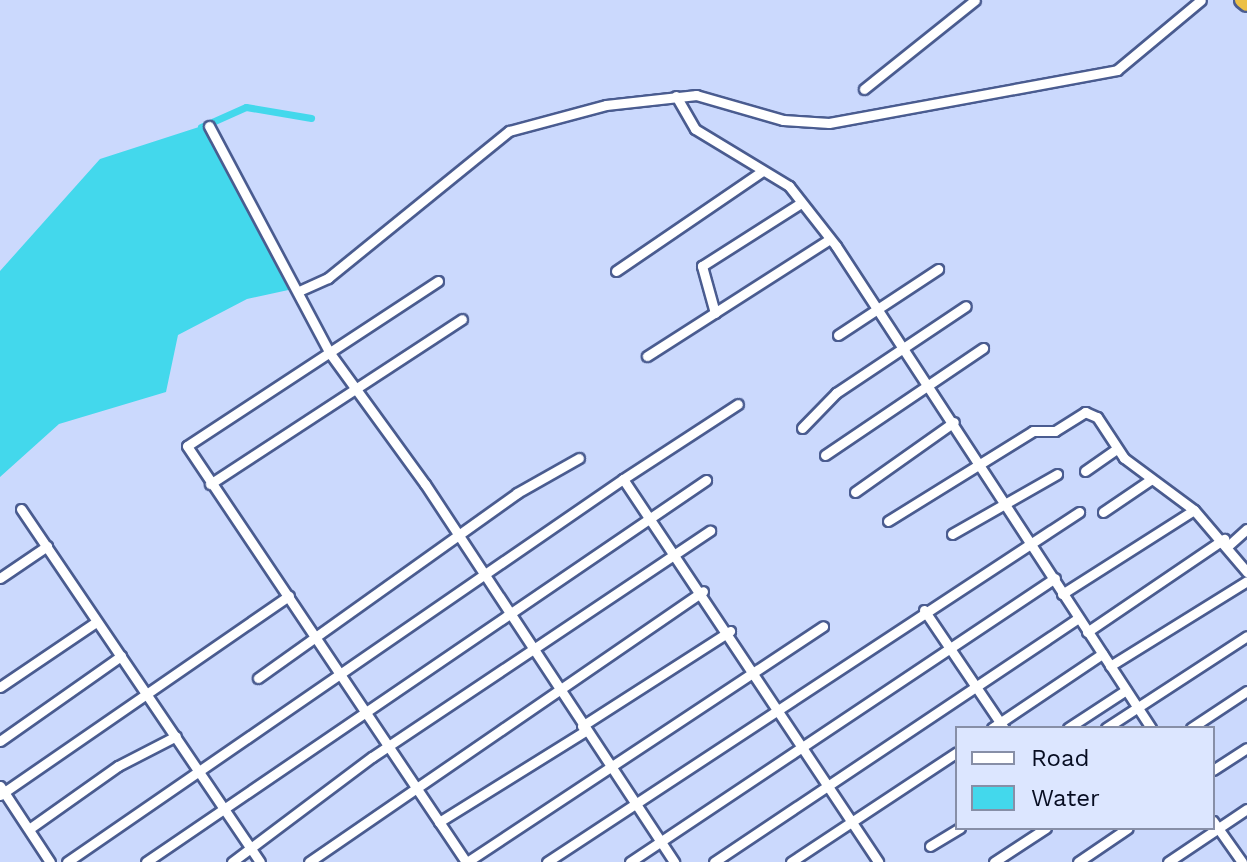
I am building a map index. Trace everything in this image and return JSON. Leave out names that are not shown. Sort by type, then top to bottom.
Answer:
[{"type":"highway","points":[[1242,0],[1247,4]]},
{"type":"street","points":[[864,89],[975,0]]},
{"type":"street","points":[[299,291],[328,278],[447,185],[495,136],[580,111],[676,96],[783,120],[829,123],[1117,70],[1201,0]]},
{"type":"street","points":[[676,96],[695,129],[761,172],[789,186],[879,307],[1032,539],[1062,594],[1150,726]]},
{"type":"street","points":[[209,126],[329,352],[425,484],[455,539],[674,862]]},
{"type":"street","points":[[616,271],[761,172]]},
{"type":"street","points":[[715,313],[702,266],[801,203]]},
{"type":"street","points":[[647,356],[827,241]]},
{"type":"street","points":[[838,335],[938,269]]},
{"type":"street","points":[[438,281],[187,446],[467,862],[754,667],[823,626]]},
{"type":"street","points":[[802,428],[903,346],[966,306]]},
{"type":"street","points":[[210,484],[462,319]]},
{"type":"street","points":[[825,455],[983,348]]},
{"type":"street","points":[[67,862],[201,774],[623,479],[738,404]]},
{"type":"street","points":[[888,521],[980,462],[1085,412],[1097,417],[1116,449],[1150,480],[1194,510],[1226,542],[1247,572]]},
{"type":"street","points":[[855,492],[954,422]]},
{"type":"street","points":[[1085,471],[1116,449]]},
{"type":"street","points":[[258,678],[314,635],[579,458]]},
{"type":"street","points":[[952,534],[1057,474]]},
{"type":"street","points":[[623,479],[678,554],[804,741],[856,820],[876,861]]},
{"type":"street","points":[[146,862],[706,480]]},
{"type":"street","points":[[1103,512],[1150,480]]},
{"type":"street","points":[[21,509],[260,862]]},
{"type":"street","points":[[1062,594],[1194,510]]},
{"type":"street","points":[[547,862],[924,610],[1079,512]]},
{"type":"street","points":[[1087,632],[1247,529]]},
{"type":"street","points":[[232,862],[389,749],[710,531]]},
{"type":"street","points":[[0,578],[47,546]]},
{"type":"street","points":[[630,862],[804,741],[1055,578]]},
{"type":"street","points":[[1110,666],[1247,581]]},
{"type":"street","points":[[309,862],[413,785],[703,591]]},
{"type":"street","points":[[50,862],[1,791],[149,697],[289,596]]},
{"type":"street","points":[[924,610],[999,726],[1102,654]]},
{"type":"street","points":[[714,862],[1078,618]]},
{"type":"street","points":[[0,687],[96,622]]},
{"type":"street","points":[[439,822],[730,631]]},
{"type":"street","points":[[1109,726],[1247,636]]},
{"type":"street","points":[[0,741],[121,656]]},
{"type":"street","points":[[1071,726],[1126,690]]},
{"type":"street","points":[[1194,726],[1247,691]]},
{"type":"street","points":[[29,829],[118,766],[176,736]]},
{"type":"street","points":[[1215,769],[1247,748]]},
{"type":"street","points":[[791,862],[955,753]]},
{"type":"street","points":[[1242,862],[1215,825],[1247,809]]},
{"type":"street","points":[[930,846],[957,830]]},
{"type":"street","points":[[994,862],[1043,830]]},
{"type":"street","points":[[1078,862],[1125,830]]},
{"type":"street","points":[[1168,862],[1209,830]]},
{"type":"water","points":[[202,126],[293,289],[247,299],[178,335],[166,392],[59,424],[0,477],[0,271],[100,159]]},
{"type":"waterway","points":[[201,127],[246,107],[311,118]]}]
